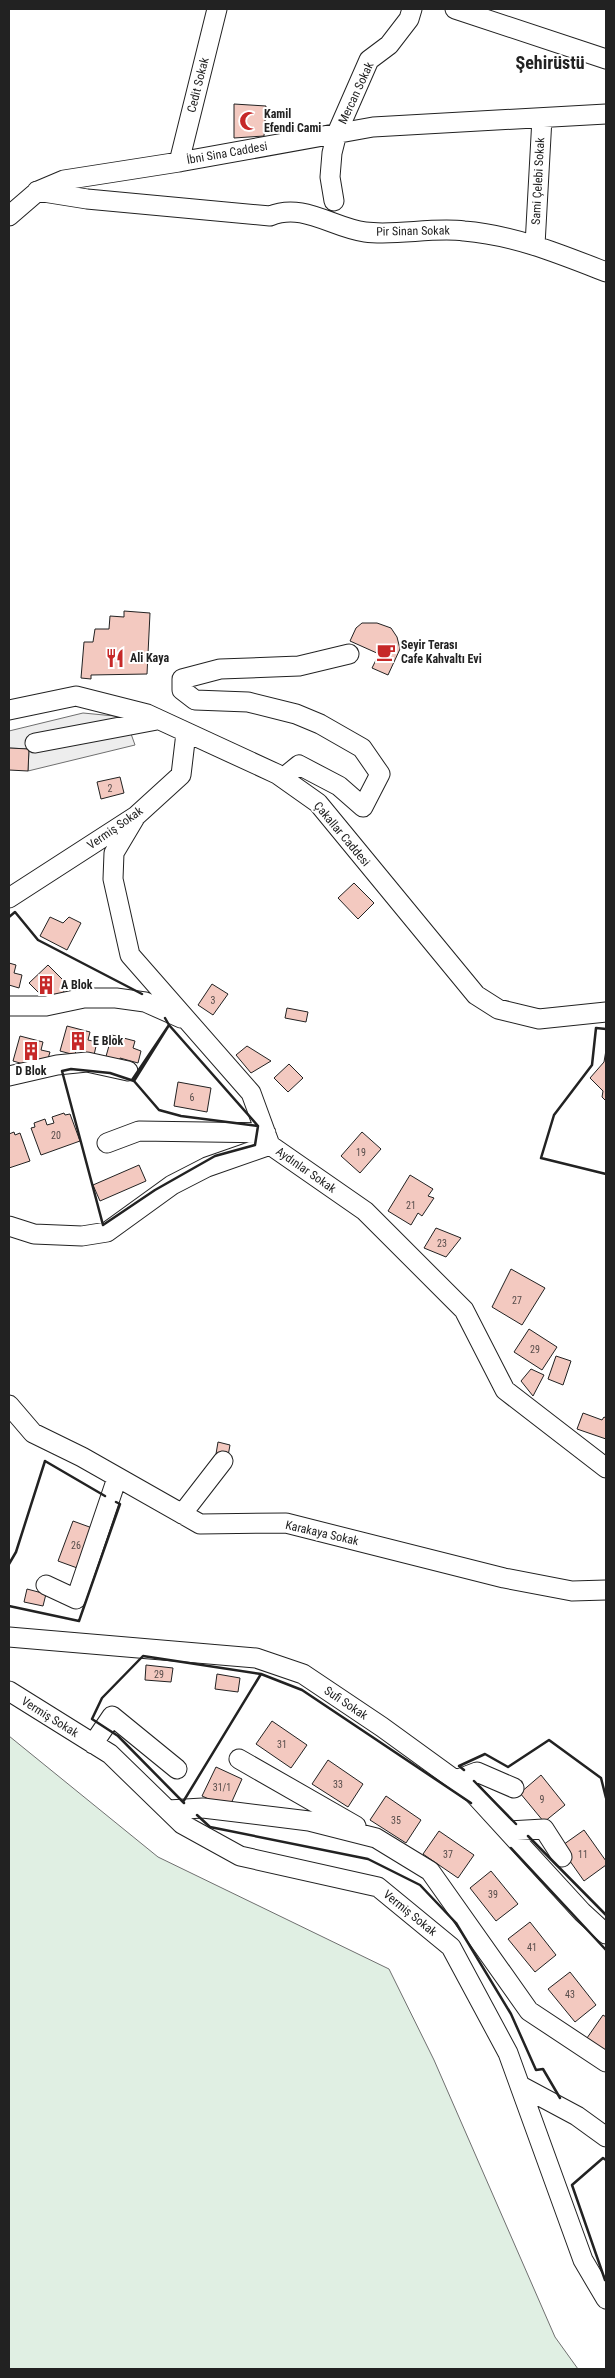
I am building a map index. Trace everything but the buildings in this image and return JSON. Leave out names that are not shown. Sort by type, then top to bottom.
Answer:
[{"type":"street","name":"Cedit Sokak","points":[[179,162],[218,9]]},
{"type":"street","name":"Mercan Sokak","points":[[334,200],[330,176],[332,153],[337,133],[369,60],[390,45],[409,19],[412,9]]},
{"type":"street","points":[[455,9],[606,59]]},
{"type":"street","name":"İbni Sina Caddesi","points":[[9,216],[38,191],[64,180],[179,162],[337,133],[373,127],[606,114]]},
{"type":"street","name":"Sami Çelebi Sokak","points":[[535,244],[542,118]]},
{"type":"street","points":[[9,199],[38,191]]},
{"type":"street","name":"Pir Sinan Sokak","points":[[38,191],[87,199],[270,216],[281,211],[303,213],[365,232],[464,231],[535,244],[606,272]]},
{"type":"street","points":[[283,778],[299,765],[339,786],[363,807],[380,774],[362,748],[320,724],[296,714],[248,702],[194,700],[182,690],[182,679],[220,669],[299,666],[349,654]]},
{"type":"street","name":"Çakallar Caddesi","points":[[9,710],[76,696],[147,714],[238,755],[283,778],[318,802],[476,995],[498,1009],[539,1018],[606,1012]]},
{"type":"street","points":[[35,743],[158,719]]},
{"type":"street","name":"Vermiş Sokak","points":[[9,898],[136,816],[181,775],[186,733]]},
{"type":"street","points":[[136,816],[114,853],[113,879],[130,955],[251,1093],[268,1139]]},
{"type":"street","points":[[9,1006],[46,1006],[84,998],[116,998],[145,1002],[187,1020]]},
{"type":"street","points":[[9,1076],[57,1065],[86,1062],[128,1071]]},
{"type":"street","points":[[106,1143],[139,1131],[268,1139]]},
{"type":"street","points":[[9,1226],[34,1234],[82,1236],[107,1232],[172,1185],[268,1139]]},
{"type":"street","name":"Aydınlar Sokak","points":[[268,1139],[365,1211],[464,1310],[505,1390],[606,1468]]},
{"type":"street","name":"Karakaya Sokak","points":[[9,1405],[33,1433],[82,1457],[200,1524],[286,1523],[504,1578],[572,1591],[606,1590]]},
{"type":"street","points":[[182,1514],[223,1461]]},
{"type":"street","points":[[46,1585],[76,1599],[117,1478]]},
{"type":"street","name":"Sufi Sokak","points":[[9,1637],[256,1658],[304,1674],[382,1727],[473,1793],[582,1912],[606,1934]]},
{"type":"street","name":"Vermiş Sokak","points":[[9,1691],[110,1754],[182,1824],[240,1856],[378,1887],[451,1947],[508,2052],[583,2260],[606,2299]]},
{"type":"street","points":[[93,1744],[112,1716],[177,1769]]},
{"type":"street","points":[[239,1759],[430,1871],[529,2011],[606,2062]]},
{"type":"street","points":[[456,1780],[477,1772],[514,1788]]},
{"type":"street","points":[[168,1810],[203,1808],[309,1820],[376,1838]]},
{"type":"street","points":[[508,1831],[544,1829],[562,1857]]},
{"type":"street","points":[[520,2086],[577,2116],[606,2137]]},
{"type":"green space","points":[[9,1736],[158,1857],[389,1969],[434,2060],[555,2337],[578,2369],[9,2369]]},
{"type":"shaded area","points":[[83,713],[125,717],[135,745],[28,771],[29,749],[9,748],[9,731]]},
{"type":"wall","points":[[9,917],[15,912],[38,940],[142,994]]},
{"type":"wall","points":[[132,1080],[169,1025],[165,1018]]},
{"type":"wall","points":[[169,1025],[258,1126],[181,1116],[159,1110],[134,1081],[169,1025]]},
{"type":"wall","points":[[606,1029],[596,1028],[592,1065],[554,1115],[541,1158],[606,1174]]},
{"type":"wall","points":[[71,1069],[110,1073],[134,1081],[159,1110],[181,1116],[258,1126],[255,1145],[215,1156],[155,1190],[103,1225],[62,1071],[71,1069]]},
{"type":"wall","points":[[9,1564],[16,1552],[45,1461],[105,1496]]},
{"type":"wall","points":[[9,1606],[79,1621],[120,1504],[116,1502]]},
{"type":"wall","points":[[143,1656],[261,1674],[183,1802],[118,1736],[92,1719],[102,1698],[143,1656]]},
{"type":"wall","points":[[184,1803],[261,1674],[302,1690],[471,1803]]},
{"type":"wall","points":[[464,1770],[459,1766],[485,1754],[508,1767],[549,1740],[601,1778],[606,1798]]},
{"type":"wall","points":[[474,1781],[516,1824]]},
{"type":"wall","points":[[197,1815],[210,1827],[368,1859],[420,1885],[456,1923],[511,2014],[536,2070],[543,2069],[560,2098]]},
{"type":"wall","points":[[528,1836],[606,1915]]},
{"type":"wall","points":[[511,1848],[606,1950]]},
{"type":"wall","points":[[605,2280],[572,2185],[603,2158],[606,2160]]},
{"type":"place","name":"Kamil Efendi Cami","points":[[249,121]]},
{"type":"place","name":"Seyir Terası Cafe Kahvaltı Evi","points":[[386,652]]},
{"type":"place","name":"Ali Kaya","points":[[115,658]]},
{"type":"place","name":"A Blok","points":[[46,985]]},
{"type":"place","name":"E Blok","points":[[78,1041]]},
{"type":"place","name":"D Blok","points":[[31,1051]]},
{"type":"district","name":"Şehirüstü","points":[[550,63]]}]
